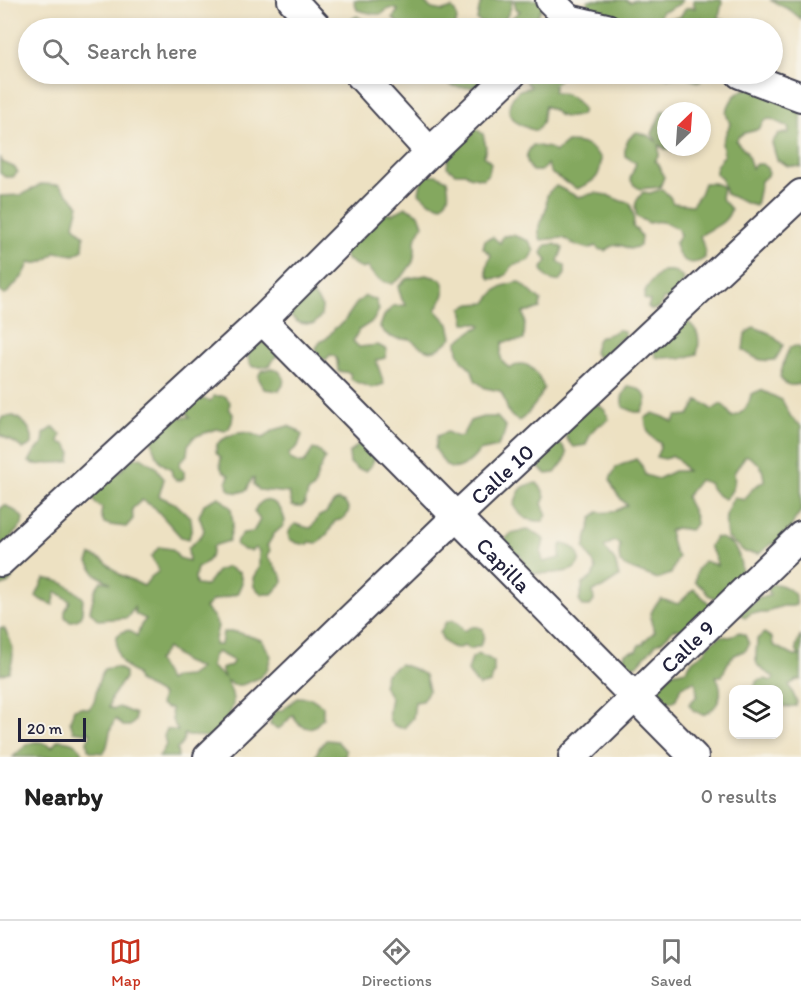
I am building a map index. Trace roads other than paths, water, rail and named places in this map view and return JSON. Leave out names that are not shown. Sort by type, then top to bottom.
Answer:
[{"type":"street","points":[[292,0],[309,18]]},
{"type":"street","points":[[368,84],[430,152]]},
{"type":"street","points":[[0,562],[262,320],[501,84]]},
{"type":"street","points":[[767,84],[801,97]]},
{"type":"street","name":"Calle 10","points":[[208,757],[456,517],[801,194]]},
{"type":"street","name":"Capilla","points":[[262,320],[694,757]]},
{"type":"street","name":"Calle 9","points":[[573,757],[801,536]]}]
